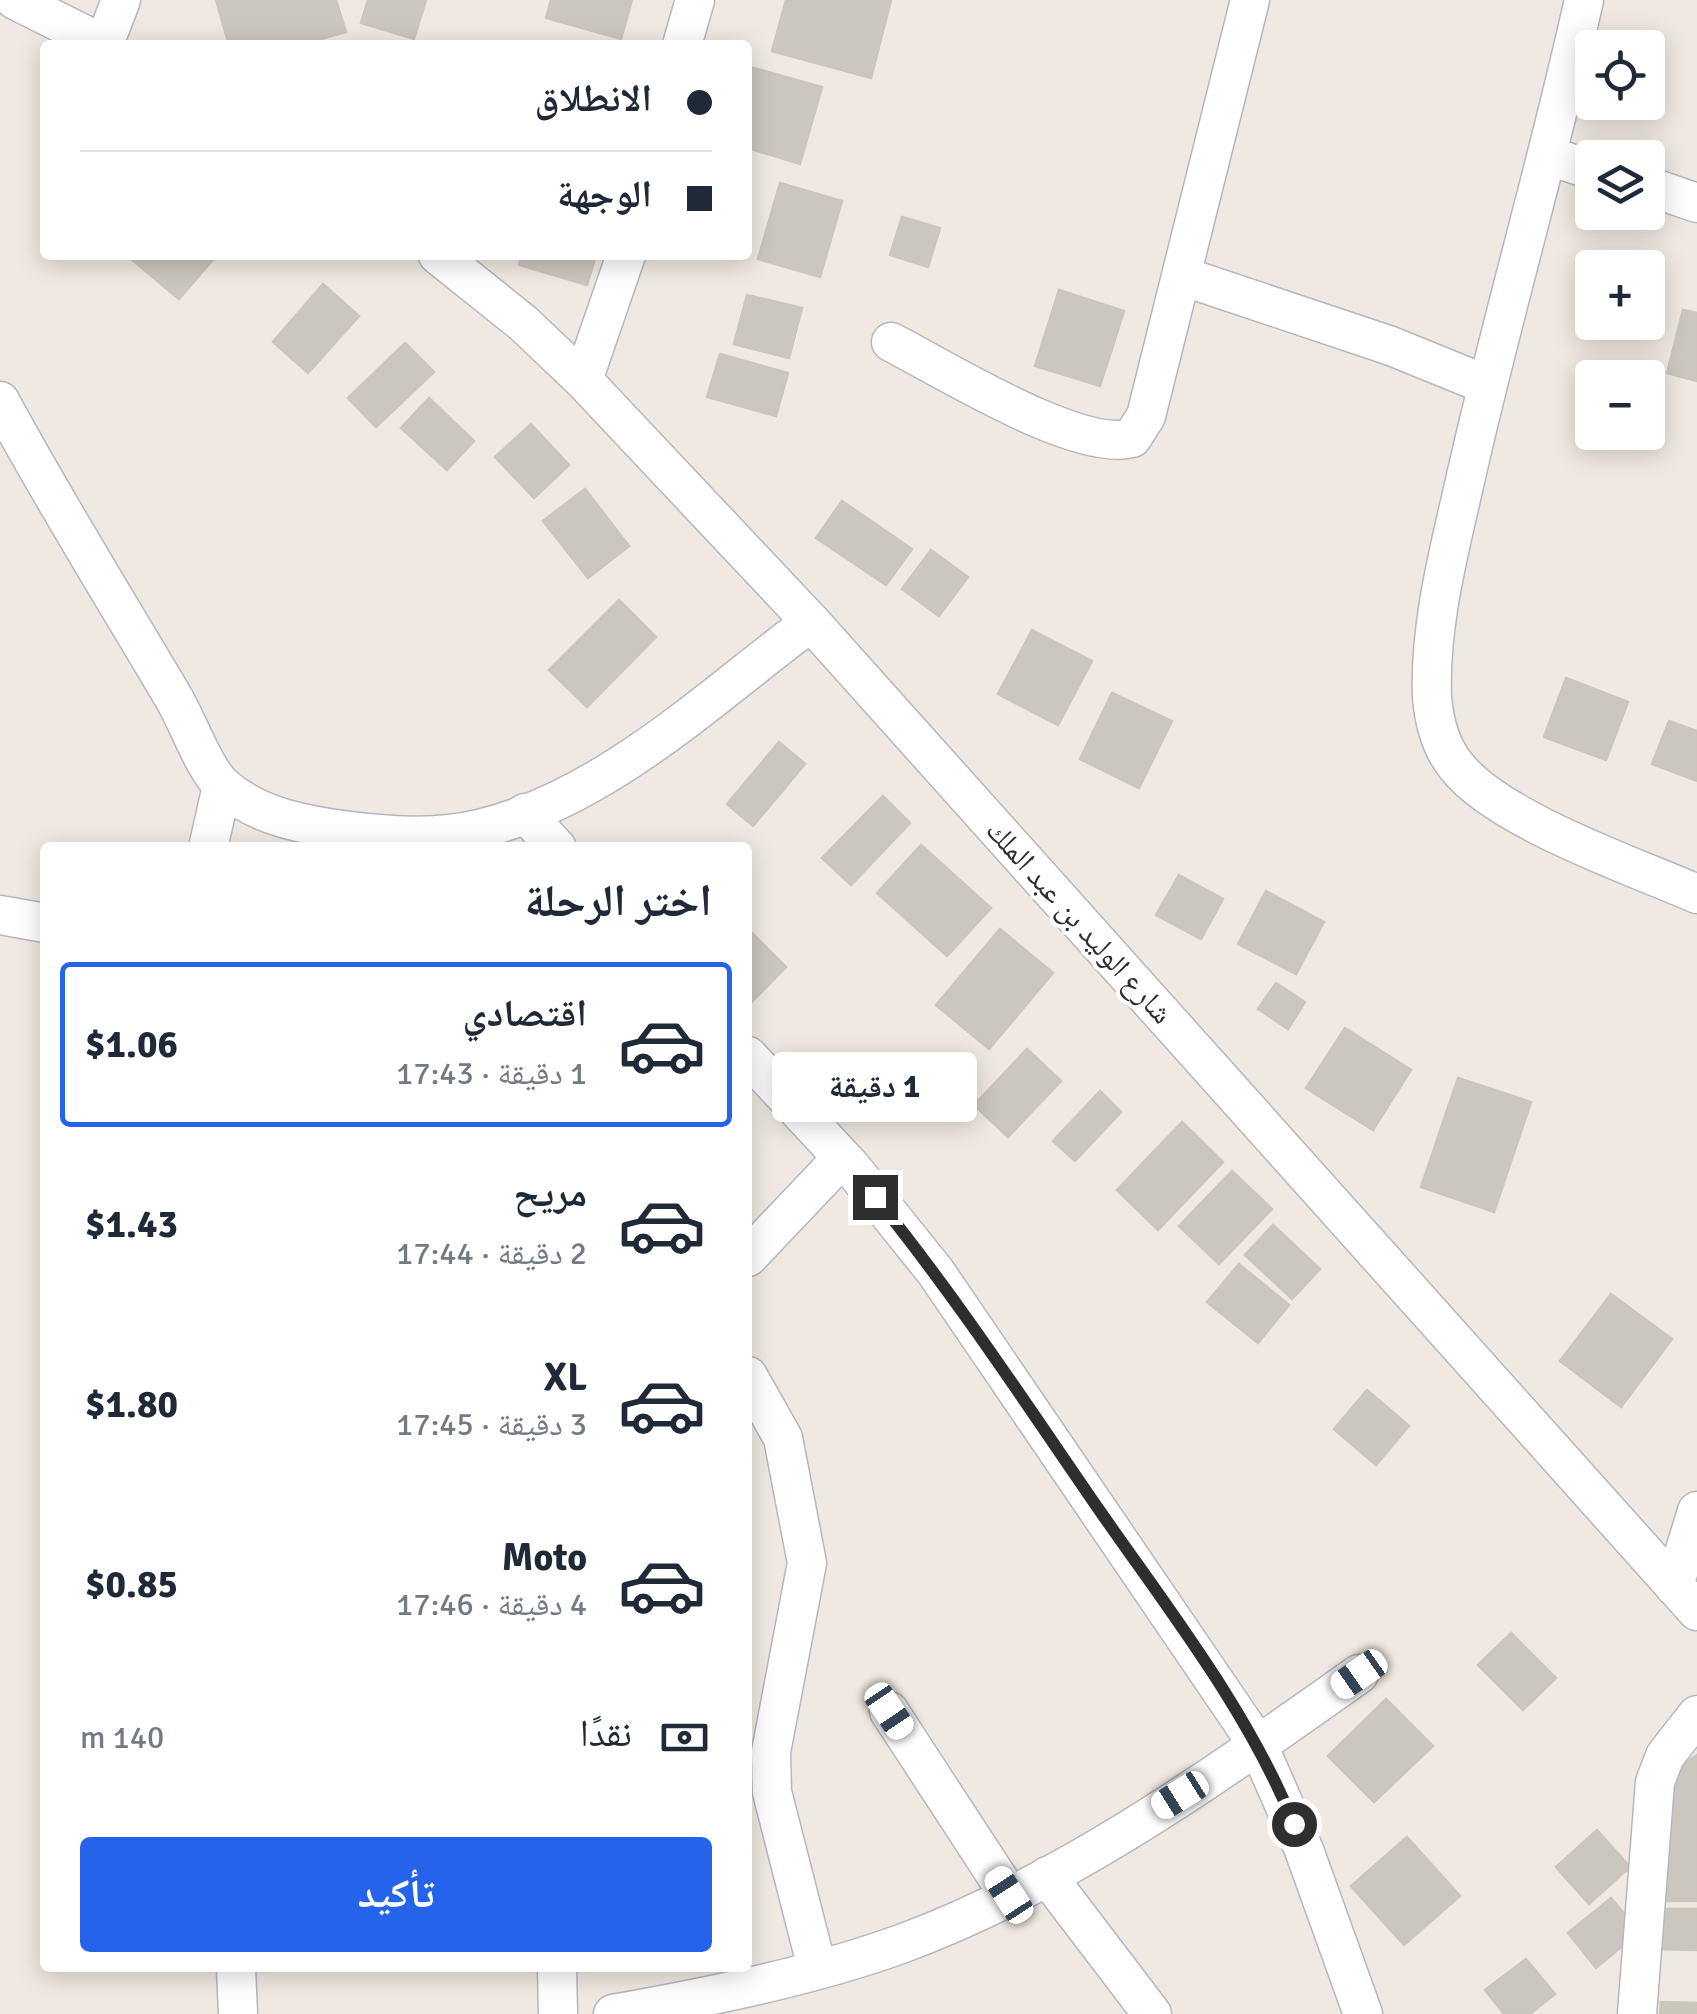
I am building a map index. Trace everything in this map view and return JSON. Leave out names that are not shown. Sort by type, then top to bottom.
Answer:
[{"type":"street","points":[[14,0],[94,40]]},
{"type":"street","points":[[106,40],[121,0]]},
{"type":"street","points":[[683,40],[695,0]]},
{"type":"street","points":[[891,342],[1066,430],[1118,442],[1132,438],[1146,416],[1250,0]]},
{"type":"street","points":[[1584,0],[1549,156],[1487,385],[1446,570],[1434,660],[1436,728],[1455,766],[1470,782],[1553,833],[1697,894]]},
{"type":"street","points":[[1549,156],[1575,164]]},
{"type":"street","points":[[1665,192],[1697,203]]},
{"type":"street","name":"شارع الوليد بن عبد الملك","points":[[444,260],[524,323],[583,380],[811,622],[1686,1598]]},
{"type":"street","points":[[583,380],[624,260]]},
{"type":"street","points":[[1182,276],[1390,346],[1487,385]]},
{"type":"street","points":[[0,401],[100,582],[174,696],[222,786],[293,834],[439,835],[480,829],[526,813],[613,770],[811,622]]},
{"type":"street","points":[[209,842],[222,786]]},
{"type":"street","points":[[526,813],[552,842]]},
{"type":"street","points":[[0,915],[40,922]]},
{"type":"street","points":[[752,1060],[842,1158],[934,1271],[1258,1745],[1304,1850],[1363,2014]]},
{"type":"street","points":[[752,1252],[842,1158]]},
{"type":"street","points":[[752,1383],[783,1438],[807,1563],[771,1765],[779,1832],[818,1968]]},
{"type":"street","points":[[1686,1598],[1697,1511]]},
{"type":"street","points":[[612,2014],[818,1968],[899,1944],[1009,1895],[1047,1876],[1258,1745],[1359,1674]]},
{"type":"street","points":[[889,1711],[1009,1895]]},
{"type":"street","points":[[1637,2014],[1656,1782],[1665,1756],[1697,1715]]},
{"type":"street","points":[[1047,1876],[1152,2014]]},
{"type":"street","points":[[236,1972],[238,2014]]},
{"type":"street","points":[[557,1972],[558,2014]]},
{"type":"building","points":[[216,0],[336,0],[346,32],[318,40],[228,40]]},
{"type":"building","points":[[368,0],[426,0],[414,39],[361,23]]},
{"type":"building","points":[[551,0],[632,0],[621,39],[546,18]]},
{"type":"building","points":[[786,0],[891,0],[871,78],[772,51]]},
{"type":"building","points":[[752,68],[822,87],[800,164],[752,149]]},
{"type":"building","points":[[780,183],[842,201],[820,277],[758,259]]},
{"type":"building","points":[[902,217],[940,228],[928,267],[890,255]]},
{"type":"building","points":[[132,260],[212,260],[179,299]]},
{"type":"building","points":[[520,260],[594,260],[587,285],[519,265]]},
{"type":"building","points":[[323,284],[359,316],[308,373],[273,342]]},
{"type":"building","points":[[1059,290],[1124,311],[1100,386],[1035,366]]},
{"type":"building","points":[[747,295],[802,308],[789,358],[734,344]]},
{"type":"building","points":[[1683,310],[1697,313],[1697,381],[1667,373]]},
{"type":"building","points":[[405,343],[434,372],[376,427],[348,398]]},
{"type":"building","points":[[720,354],[788,373],[776,416],[707,397]]},
{"type":"building","points":[[429,398],[474,441],[447,470],[401,428]]},
{"type":"building","points":[[531,424],[569,465],[534,498],[495,457]]},
{"type":"building","points":[[585,489],[629,546],[588,578],[543,521]]},
{"type":"building","points":[[842,501],[912,549],[886,585],[816,538]]},
{"type":"building","points":[[931,550],[968,577],[939,616],[902,589]]},
{"type":"building","points":[[619,600],[656,637],[587,707],[549,670]]},
{"type":"building","points":[[1032,630],[1092,661],[1058,725],[998,694]]},
{"type":"building","points":[[1566,678],[1628,702],[1606,760],[1544,737]]},
{"type":"building","points":[[1112,693],[1172,721],[1139,788],[1080,759]]},
{"type":"building","points":[[1669,721],[1697,731],[1697,781],[1652,764]]},
{"type":"building","points":[[779,742],[805,764],[753,826],[727,804]]},
{"type":"building","points":[[883,796],[910,823],[851,885],[822,858]]},
{"type":"building","points":[[921,845],[991,908],[947,956],[877,893]]},
{"type":"building","points":[[1179,875],[1223,899],[1201,939],[1156,915]]},
{"type":"building","points":[[1266,891],[1324,922],[1296,974],[1238,944]]},
{"type":"building","points":[[1000,929],[1053,973],[989,1049],[936,1005]]},
{"type":"building","points":[[752,933],[786,967],[752,1002]]},
{"type":"building","points":[[1276,983],[1305,1002],[1288,1029],[1258,1009]]},
{"type":"building","points":[[1345,1028],[1411,1070],[1373,1130],[1306,1088]]},
{"type":"building","points":[[1027,1049],[1061,1081],[1008,1137],[974,1105]]},
{"type":"building","points":[[1458,1078],[1531,1102],[1494,1212],[1421,1187]]},
{"type":"building","points":[[1100,1091],[1121,1112],[1075,1161],[1053,1141]]},
{"type":"building","points":[[1182,1122],[1223,1162],[1158,1230],[1117,1190]]},
{"type":"building","points":[[1232,1171],[1272,1209],[1219,1264],[1179,1226]]},
{"type":"building","points":[[1273,1225],[1320,1269],[1292,1299],[1245,1255]]},
{"type":"building","points":[[1239,1264],[1289,1305],[1258,1343],[1207,1302]]},
{"type":"building","points":[[1611,1294],[1672,1339],[1621,1407],[1560,1361]]},
{"type":"building","points":[[1367,1390],[1409,1426],[1376,1465],[1334,1429]]},
{"type":"building","points":[[1511,1633],[1556,1678],[1523,1710],[1478,1665]]},
{"type":"building","points":[[1386,1699],[1433,1746],[1374,1802],[1328,1756]]},
{"type":"building","points":[[1697,1755],[1697,1901],[1665,1901],[1666,1776]]},
{"type":"building","points":[[1597,1830],[1630,1867],[1589,1904],[1556,1867]]},
{"type":"building","points":[[1407,1837],[1460,1896],[1404,1945],[1351,1886]]},
{"type":"building","points":[[1611,1898],[1639,1932],[1596,1968],[1568,1933]]},
{"type":"building","points":[[1660,1909],[1697,1909],[1697,1950],[1659,1949]]},
{"type":"building","points":[[1526,1959],[1555,1994],[1530,2014],[1504,2014],[1485,1990]]},
{"type":"building","points":[[1661,2002],[1697,2003],[1697,2014],[1660,2014]]},
{"type":"route","points":[[875,1197],[934,1271],[1190,1639],[1258,1745],[1294,1824]]}]
